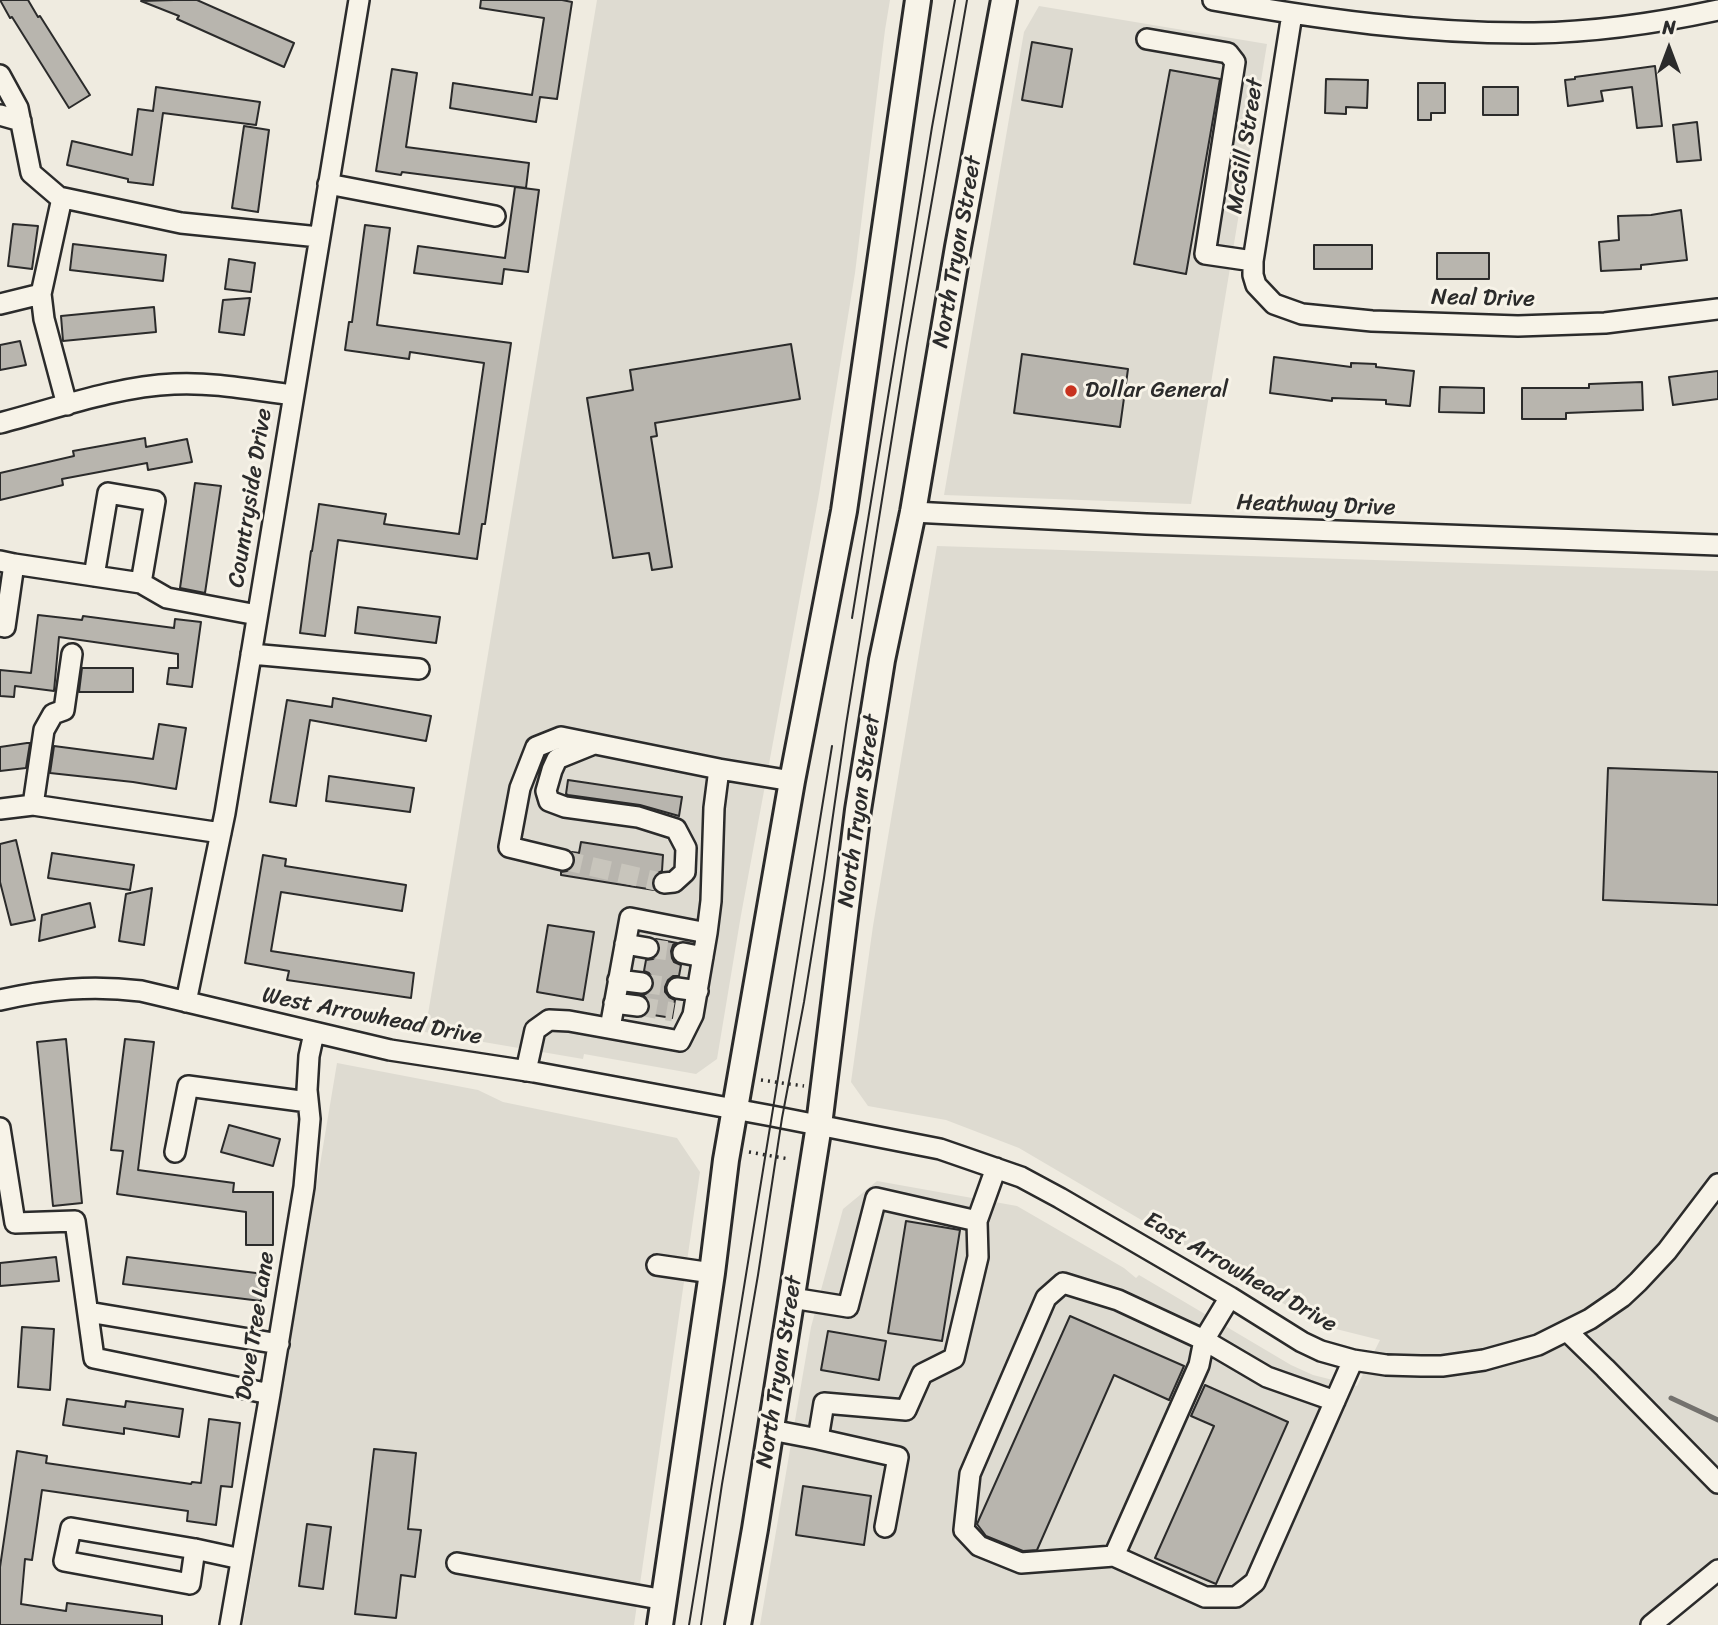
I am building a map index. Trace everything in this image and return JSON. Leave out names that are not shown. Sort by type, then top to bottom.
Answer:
[{"type":"main road","points":[[660,1625],[726,1160],[792,781],[844,511],[918,0]]},
{"type":"main road","name":"North Tryon Street","points":[[738,1625],[819,1125],[858,810],[882,660],[913,512],[1004,0]]},
{"type":"street","name":"Countryside Drive","points":[[186,1002],[221,833],[359,0]]},
{"type":"street","points":[[1213,0],[1357,23],[1432,30],[1537,33],[1668,20],[1718,10]]},
{"type":"street","name":"McGill Street","points":[[1256,285],[1253,261],[1292,14]]},
{"type":"street","points":[[1147,39],[1228,53],[1235,62],[1205,254],[1253,261]]},
{"type":"street","points":[[0,75],[18,108],[31,173],[59,197],[181,223],[319,237]]},
{"type":"street","points":[[0,115],[21,121]]},
{"type":"street","points":[[328,184],[495,216]]},
{"type":"street","points":[[62,198],[41,294],[44,318],[67,405]]},
{"type":"street","name":"Neal Drive","points":[[1256,285],[1273,304],[1302,314],[1373,321],[1518,326],[1605,323],[1718,309]]},
{"type":"street","points":[[0,304],[41,294]]},
{"type":"street","points":[[0,423],[155,385],[230,386],[293,396]]},
{"type":"street","points":[[94,576],[108,494],[144,499],[155,501],[141,583]]},
{"type":"street","name":"Heathway Drive","points":[[913,512],[1146,524],[1718,545]]},
{"type":"street","points":[[0,626],[5,627],[7,562],[141,583],[167,598],[257,615]]},
{"type":"street","points":[[33,805],[44,730],[53,714],[64,710],[72,654]]},
{"type":"street","points":[[251,654],[419,669]]},
{"type":"street","points":[[563,860],[509,847],[520,788],[536,747],[561,737],[792,781]]},
{"type":"street","points":[[594,744],[557,759],[546,791],[549,801],[565,807],[638,817],[676,828],[686,848],[685,872],[674,882],[664,883]]},
{"type":"street","points":[[526,1071],[535,1030],[549,1020],[569,1021],[680,1041],[683,1014],[698,991],[707,933],[711,901],[714,808],[719,769]]},
{"type":"street","points":[[0,809],[33,805],[221,833]]},
{"type":"street","points":[[610,1028],[630,918],[707,933]]},
{"type":"street","points":[[625,944],[648,948]]},
{"type":"street","points":[[683,953],[703,957]]},
{"type":"street","points":[[618,980],[642,983]]},
{"type":"street","name":"West Arrowhead Drive","points":[[0,999],[39,991],[79,988],[141,991],[390,1049],[735,1109]]},
{"type":"street","points":[[677,988],[698,991]]},
{"type":"street","points":[[614,1003],[638,1006]]},
{"type":"street","name":"Dove Tree Lane","points":[[230,1625],[304,1187],[310,1119],[307,1090],[309,1056],[314,1033]]},
{"type":"street","points":[[175,1152],[188,1086],[308,1102]]},
{"type":"street","name":"East Arrowhead Drive","points":[[735,1109],[940,1149],[1021,1177],[1230,1297],[1302,1342],[1321,1351],[1353,1360],[1386,1365],[1442,1366],[1484,1360],[1538,1345],[1590,1320],[1638,1282],[1667,1251],[1718,1184]]},
{"type":"street","points":[[0,1128],[15,1223],[75,1221],[94,1357],[271,1394]]},
{"type":"street","points":[[818,1439],[824,1403],[906,1410],[922,1374],[954,1357],[978,1257],[977,1221],[996,1168]]},
{"type":"street","points":[[792,1297],[848,1307],[876,1198],[977,1221]]},
{"type":"street","points":[[657,1265],[712,1273]]},
{"type":"street","points":[[1335,1401],[1267,1377],[1204,1340],[1118,1300],[1063,1283],[1046,1297],[970,1474],[964,1530],[979,1546],[1021,1563],[1114,1556],[1205,1597],[1236,1598],[1255,1582],[1335,1401],[1353,1360]]},
{"type":"street","points":[[1114,1556],[1199,1365],[1204,1340],[1230,1297]]},
{"type":"street","points":[[88,1312],[279,1343]]},
{"type":"street","points":[[1567,1332],[1718,1483]]},
{"type":"street","points":[[771,1430],[898,1457],[885,1527]]},
{"type":"street","points":[[195,1549],[190,1584],[64,1561],[71,1528],[195,1549],[241,1559]]},
{"type":"street","points":[[457,1563],[665,1600]]},
{"type":"street","points":[[1651,1625],[1718,1570]]},
{"type":"path","points":[[761,1080],[809,1087]]},
{"type":"path","points":[[740,1151],[789,1158]]},
{"type":"shaded area","points":[[597,0],[890,0],[855,273],[819,494],[717,1059],[696,1074],[584,1054],[583,1059],[425,1032]]},
{"type":"shaded area","points":[[1039,6],[1267,44],[1191,504],[944,495],[1024,32]]},
{"type":"shaded area","points":[[937,546],[1718,571],[1718,1562],[1645,1625],[760,1625],[811,1327],[843,1209],[877,1181],[1017,1206],[1124,1268],[1136,1278],[1139,1275],[1291,1365],[1313,1375],[1357,1386],[1380,1340],[1336,1329],[1303,1315],[1019,1148],[946,1120],[868,1106],[851,1082],[873,926]]},
{"type":"shaded area","points":[[337,1063],[478,1090],[503,1102],[677,1138],[700,1172],[634,1625],[243,1625]]},
{"type":"building","points":[[0,0],[28,0],[90,95],[69,108]]},
{"type":"building","points":[[197,0],[294,43],[284,67],[177,19],[179,16],[141,1]]},
{"type":"building","points":[[481,0],[572,2],[557,99],[540,97],[536,122],[450,108],[453,83],[532,95],[544,18],[480,8]]},
{"type":"building","points":[[1032,42],[1072,49],[1062,107],[1022,100]]},
{"type":"building","points":[[1655,66],[1662,126],[1637,128],[1632,87],[1601,91],[1603,101],[1568,106],[1565,80]]},
{"type":"building","points":[[392,69],[417,73],[406,147],[529,163],[526,188],[376,171]]},
{"type":"building","points":[[1170,70],[1220,79],[1186,274],[1134,264]]},
{"type":"building","points":[[1326,79],[1368,80],[1367,108],[1346,107],[1346,114],[1325,113]]},
{"type":"building","points":[[1418,83],[1445,83],[1445,113],[1431,113],[1431,120],[1418,120]]},
{"type":"building","points":[[156,87],[260,102],[256,125],[163,113],[153,185],[128,182],[128,179],[67,165],[72,141],[132,155],[138,109],[153,111]]},
{"type":"building","points":[[1483,87],[1518,87],[1518,115],[1483,115]]},
{"type":"building","points":[[1697,122],[1701,160],[1677,162],[1673,125]]},
{"type":"building","points":[[244,126],[269,130],[258,212],[232,208]]},
{"type":"building","points":[[515,187],[539,190],[528,272],[504,269],[502,284],[414,273],[418,246],[505,258]]},
{"type":"building","points":[[1681,210],[1687,260],[1641,265],[1641,269],[1601,271],[1599,242],[1619,240],[1618,216],[1651,215]]},
{"type":"building","points":[[13,224],[38,226],[32,269],[8,266]]},
{"type":"building","points":[[365,225],[390,228],[377,325],[511,343],[485,524],[482,524],[477,559],[338,540],[325,636],[300,633],[319,504],[386,514],[384,524],[459,534],[484,363],[410,352],[409,359],[345,350],[349,322],[352,322]]},
{"type":"building","points":[[73,244],[166,255],[163,281],[70,270]]},
{"type":"building","points":[[1314,245],[1372,245],[1372,269],[1314,269]]},
{"type":"building","points":[[1437,253],[1489,253],[1489,279],[1437,279]]},
{"type":"building","points":[[229,259],[255,263],[251,292],[225,289]]},
{"type":"building","points":[[250,298],[244,335],[219,332],[223,300]]},
{"type":"building","points":[[154,307],[156,332],[63,341],[61,316]]},
{"type":"building","points":[[20,341],[26,365],[0,370],[0,345]]},
{"type":"building","points":[[791,344],[800,399],[655,423],[657,436],[651,437],[672,567],[652,570],[649,553],[613,558],[587,398],[633,390],[630,370]]},
{"type":"building","name":"Dollar General","points":[[1022,354],[1128,369],[1120,427],[1014,413]]},
{"type":"building","points":[[1274,357],[1351,367],[1351,363],[1376,364],[1376,367],[1414,371],[1410,406],[1386,404],[1386,400],[1332,398],[1332,401],[1270,393]]},
{"type":"building","points":[[1718,371],[1718,399],[1673,405],[1669,377]]},
{"type":"building","points":[[1642,382],[1643,410],[1566,413],[1566,419],[1522,419],[1522,388],[1589,388],[1589,384]]},
{"type":"building","points":[[1440,387],[1484,388],[1484,413],[1439,412]]},
{"type":"building","points":[[145,438],[146,447],[187,439],[192,462],[148,470],[147,463],[62,479],[63,485],[0,500],[0,473],[74,456],[73,451]]},
{"type":"building","points":[[195,483],[221,486],[205,593],[180,588]]},
{"type":"building","points":[[358,607],[440,617],[436,643],[355,633]]},
{"type":"building","points":[[38,615],[82,620],[83,616],[174,628],[175,619],[201,622],[192,687],[167,684],[169,668],[178,668],[178,654],[59,637],[54,691],[15,686],[14,697],[0,696],[0,670],[31,673]]},
{"type":"building","points":[[82,668],[133,668],[133,692],[79,692]]},
{"type":"building","points":[[333,698],[431,716],[426,741],[310,720],[296,806],[270,802],[287,700],[332,707]]},
{"type":"building","points":[[159,724],[186,728],[176,789],[50,773],[54,746],[153,759]]},
{"type":"building","points":[[30,743],[26,768],[0,771],[0,747]]},
{"type":"building","points":[[1608,768],[1718,772],[1718,905],[1603,900]]},
{"type":"building","points":[[329,776],[414,788],[410,812],[326,801]]},
{"type":"building","points":[[568,780],[682,797],[679,816],[640,805],[568,795]]},
{"type":"building","points":[[16,840],[35,920],[11,925],[0,882],[0,844]]},
{"type":"building","points":[[581,842],[663,855],[662,871],[653,879],[654,890],[561,875],[561,872],[567,871],[575,864],[572,852],[579,853]]},
{"type":"building","points":[[52,853],[134,865],[130,890],[48,878]]},
{"type":"building","points":[[263,855],[286,859],[285,866],[406,885],[402,911],[281,892],[271,951],[414,973],[411,998],[287,980],[289,971],[245,963]]},
{"type":"building","points":[[152,888],[144,945],[119,941],[126,894]]},
{"type":"building","points":[[90,903],[95,927],[39,941],[42,915]]},
{"type":"building","points":[[548,925],[594,932],[583,1000],[537,992]]},
{"type":"building","points":[[656,939],[677,943],[671,951],[674,962],[681,965],[679,976],[673,976],[665,987],[665,992],[675,1000],[672,1018],[647,1014],[649,1002],[643,995],[651,991],[654,985],[653,978],[644,971],[646,960],[653,959],[660,951],[660,944]]},
{"type":"building","points":[[66,1039],[82,1203],[53,1206],[37,1042]]},
{"type":"building","points":[[125,1039],[154,1042],[138,1170],[234,1183],[233,1192],[273,1192],[273,1245],[246,1245],[246,1212],[117,1194],[123,1151],[111,1150]]},
{"type":"building","points":[[229,1125],[280,1139],[273,1166],[221,1152]]},
{"type":"building","points":[[906,1221],[960,1230],[942,1341],[888,1333]]},
{"type":"building","points":[[56,1257],[59,1281],[0,1286],[0,1263]]},
{"type":"building","points":[[127,1257],[264,1274],[261,1301],[123,1284]]},
{"type":"building","points":[[1070,1316],[1184,1366],[1169,1400],[1114,1375],[1037,1550],[1023,1551],[986,1536],[977,1524]]},
{"type":"building","points":[[22,1327],[54,1329],[50,1390],[18,1387]]},
{"type":"building","points":[[828,1331],[886,1341],[879,1380],[821,1370]]},
{"type":"building","points":[[1205,1385],[1288,1422],[1216,1584],[1155,1558],[1214,1426],[1191,1416]]},
{"type":"building","points":[[67,1399],[125,1407],[126,1401],[183,1409],[179,1437],[124,1428],[124,1434],[63,1425]]},
{"type":"building","points":[[209,1419],[240,1423],[232,1487],[221,1486],[216,1525],[187,1521],[188,1511],[42,1490],[32,1560],[25,1559],[21,1604],[66,1611],[67,1603],[162,1616],[162,1625],[0,1625],[0,1567],[17,1451],[47,1456],[46,1463],[191,1484],[201,1483]]},
{"type":"building","points":[[374,1449],[416,1453],[408,1529],[421,1530],[415,1577],[401,1575],[396,1618],[355,1614]]},
{"type":"building","points":[[803,1486],[871,1496],[864,1545],[796,1535]]},
{"type":"building","points":[[307,1524],[331,1527],[323,1589],[299,1586]]},
{"type":"waterway","points":[[1671,1398],[1718,1420]]},
{"type":"tunnel","points":[[563,860],[664,883]]},
{"type":"tunnel","points":[[648,948],[683,953]]},
{"type":"tunnel","points":[[642,983],[677,988]]},
{"type":"tunnel","points":[[638,1006],[673,1012]]},
{"type":"tram line","points":[[852,618],[955,0]]},
{"type":"tram line","points":[[701,1625],[782,1118],[824,878],[907,343],[967,0]]},
{"type":"tram line","points":[[689,1625],[832,746]]},
{"type":"place","name":"Dollar General","points":[[1071,391]]}]
